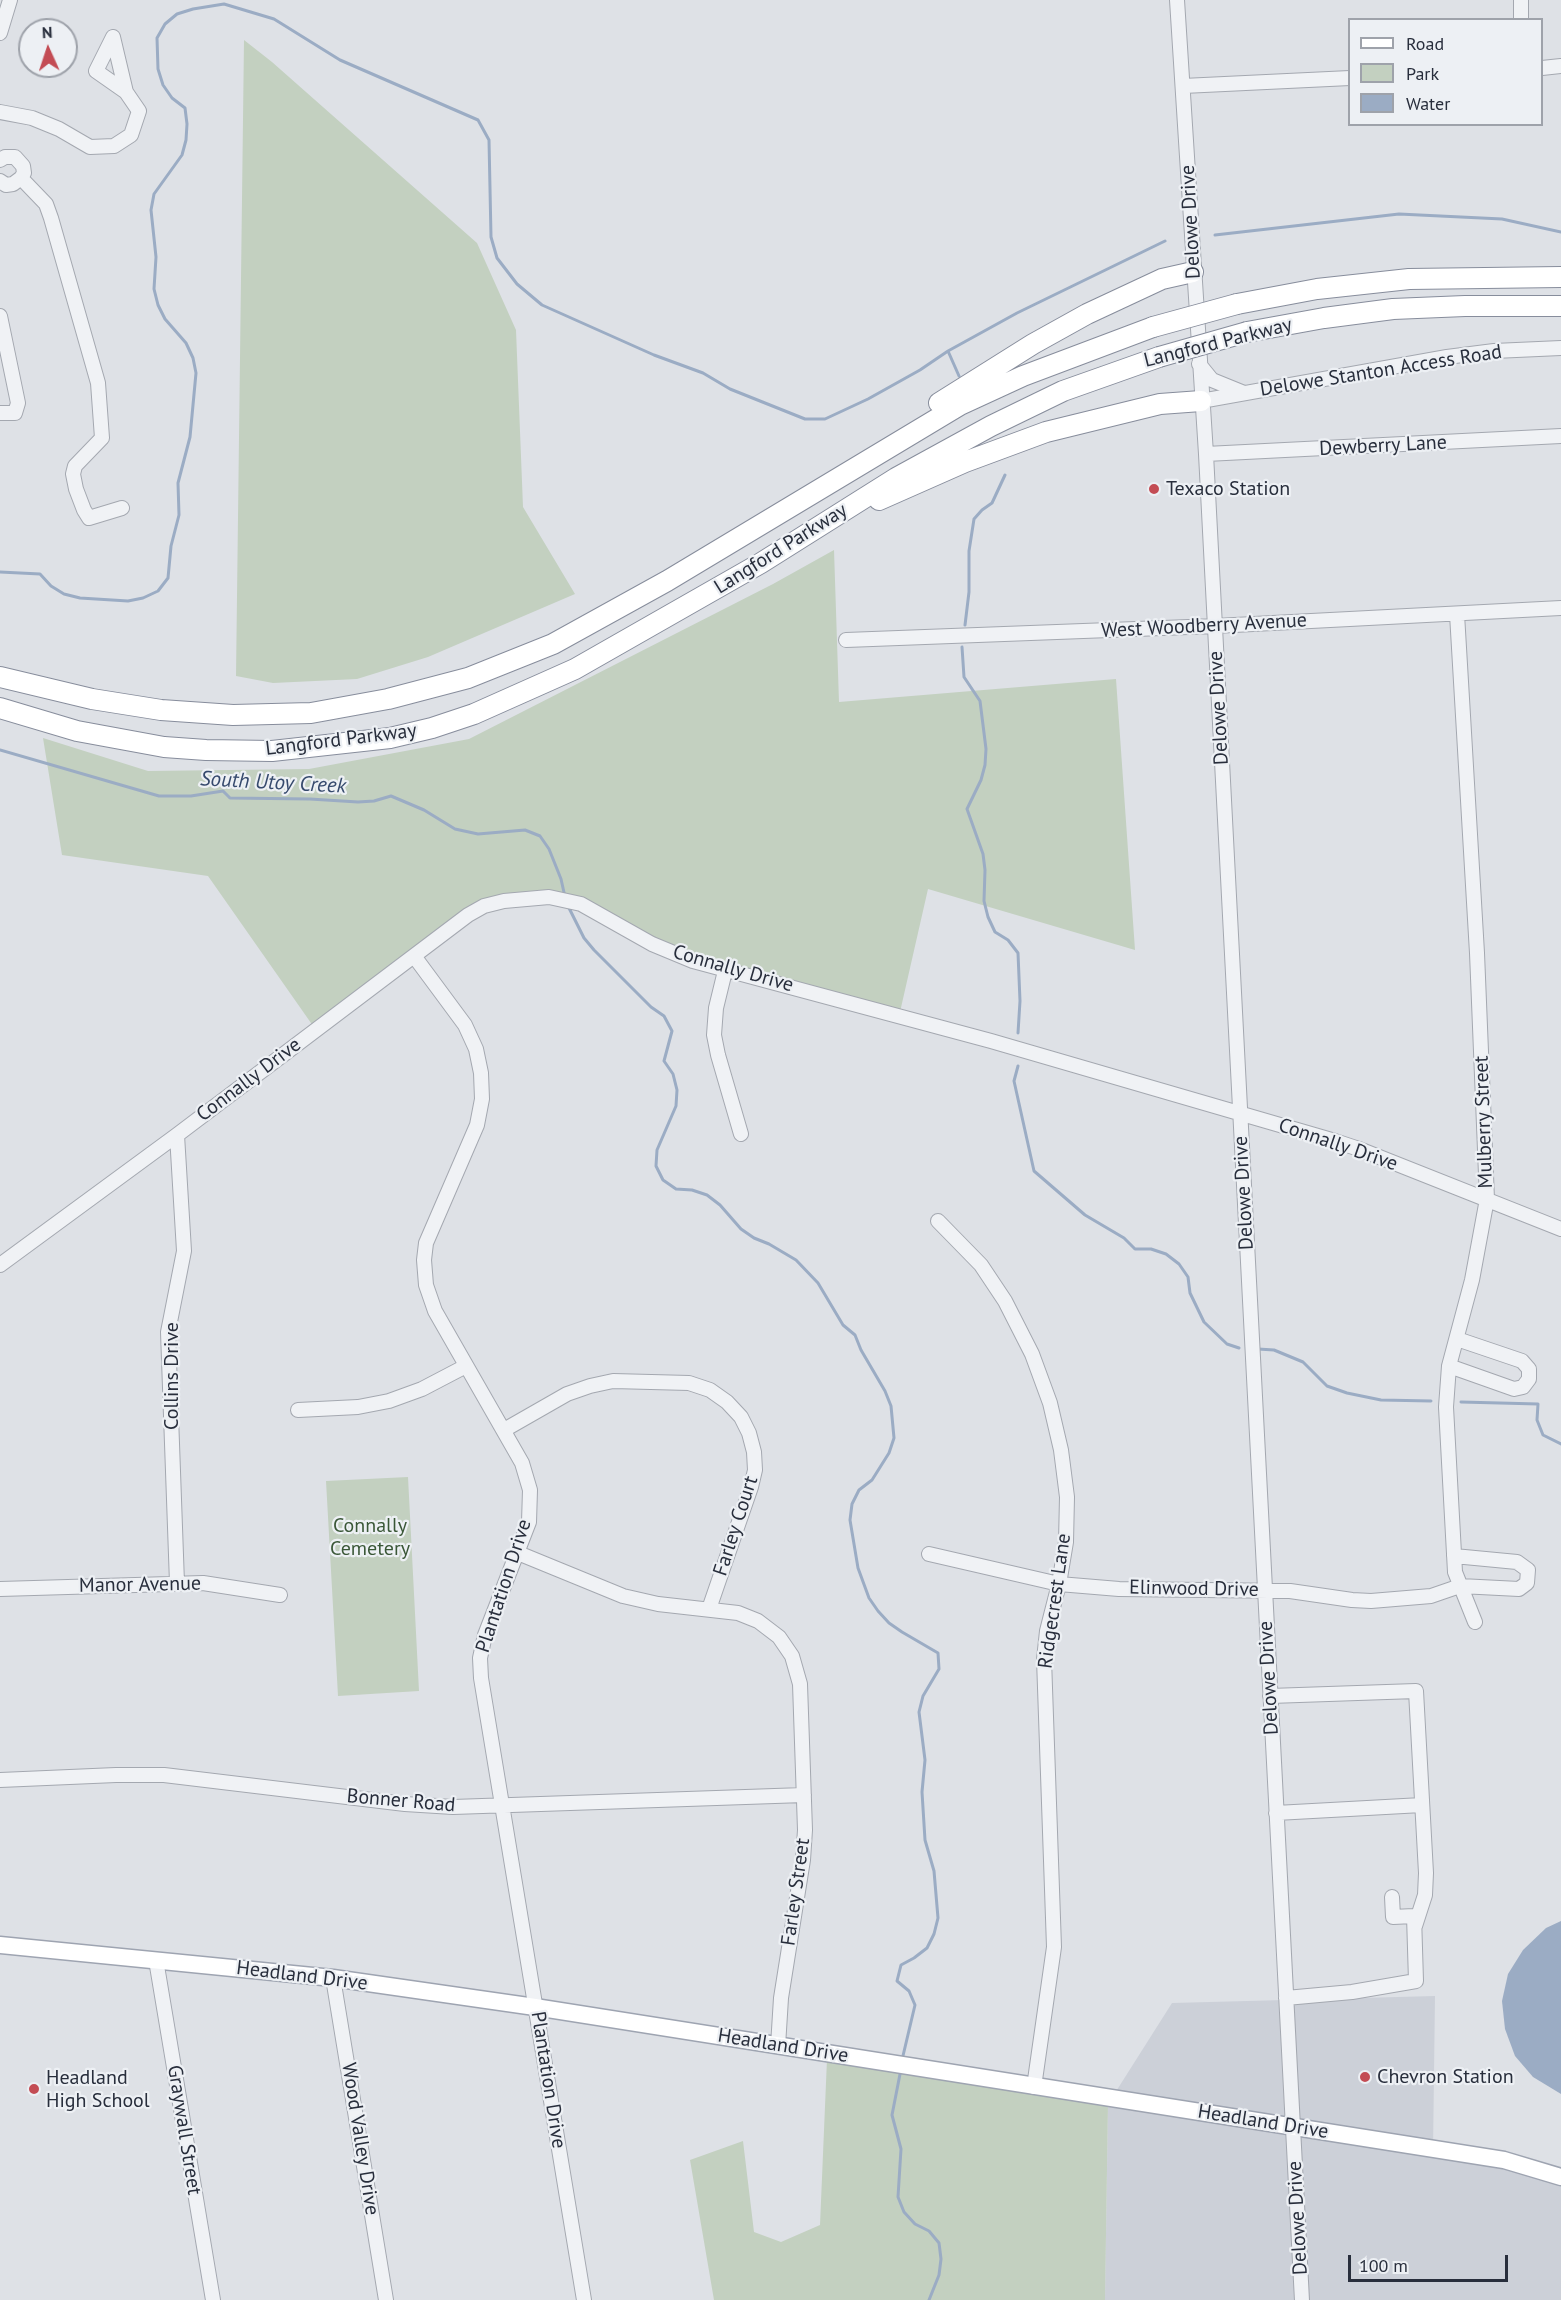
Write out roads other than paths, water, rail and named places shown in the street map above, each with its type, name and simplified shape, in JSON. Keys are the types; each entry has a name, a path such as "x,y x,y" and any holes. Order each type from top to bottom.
{"highway":[{"path":"842,474 931,408 1033,344 1143,287 1176,275 1193,272"},
{"name":"Langford Parkway","path":"0,677 92,699 161,710 233,716 311,713 388,699 468,678 553,644 668,581 842,474 960,405 1023,376 1153,327 1237,304 1317,290 1409,279 1561,277"},
{"name":"Langford Parkway","path":"0,708 77,731 164,747 206,750 272,751 400,735 432,728 474,714 575,669 681,610 896,478 1064,391 1159,357 1247,332 1324,318 1393,309 1561,306"},
{"path":"819,527 965,462 1046,432 1160,404 1201,401"}],"main road":[{"name":"Headland Drive","path":"0,1945 333,1978 535,2007 1504,2160 1561,2177"}],"street":[{"path":"0,33 10,0"},
{"name":"Delowe Drive","path":"1177,0 1206,454 1302,2300"},
{"path":"1521,0 1521,18"},
{"path":"1543,68 1561,66"},
{"path":"1183,86 1348,78"},
{"path":"0,112 32,118 59,129 90,147 114,146 131,135 139,111 126,92"},
{"path":"0,160 10,156 18,159 23,166 21,178 13,184 6,185 0,182"},
{"path":"21,178 46,204 98,383 102,438 75,466 73,474 76,489 89,518 122,508"},
{"path":"0,316 18,403 15,413 0,413"},
{"name":"Delowe Stanton Access Road","path":"1201,401 1447,357 1494,351 1561,348"},
{"path":"1199,364 1212,380 1246,393"},
{"name":"Dewberry Lane","path":"1206,454 1561,436"},
{"name":"West Woodberry Avenue","path":"846,640 1215,626 1561,608"},
{"name":"Mulberry Street","path":"1457,614 1477,953 1487,1199 1472,1280 1449,1366 1446,1407 1455,1572 1475,1622"},
{"name":"Connally Drive","path":"0,1265 177,1135 468,915 484,906 504,901 549,897 581,904 652,944 725,971 783,984 947,1028 1359,1149 1561,1229"},
{"name":"Plantation Drive","path":"414,956 465,1025 476,1049 481,1073 482,1099 477,1125 431,1229 424,1260 426,1285 435,1311 522,1463 530,1490 529,1522 485,1635 480,1658 481,1678 584,2300"},
{"path":"725,971 716,1008 714,1035 741,1134"},
{"name":"Collins Drive","path":"177,1135 184,1251 168,1332 177,1583"},
{"name":"Ridgecrest Lane","path":"938,1221 981,1265 1005,1301 1032,1354 1050,1403 1061,1450 1067,1497 1066,1542 1059,1584 1047,1631 1044,1659 1054,1947 1034,2086"},
{"path":"1449,1366 1514,1389 1523,1387 1529,1379 1529,1369 1522,1361 1456,1339"},
{"path":"298,1410 358,1407 389,1401 422,1389 466,1366"},
{"name":"Farley Court","path":"504,1430 567,1394 613,1381 689,1383 710,1390 728,1402 741,1417 749,1433 754,1452 755,1470 752,1487 709,1609"},
{"path":"518,1553 623,1596 658,1604 709,1609"},
{"name":"Elinwood Drive","path":"929,1554 1059,1584 1119,1589 1264,1590 1371,1601 1431,1596 1460,1586"},
{"path":"1454,1556 1517,1562 1528,1570 1527,1583 1519,1589 1460,1586"},
{"name":"Manor Avenue","path":"0,1589 203,1583 280,1595"},
{"name":"Farley Street","path":"709,1609 738,1613 758,1621 779,1637 792,1656 800,1684 804,1795 803,1860 781,1998 778,2046"},
{"path":"1270,1696 1416,1691 1426,1873 1425,1895 1414,1926"},
{"name":"Bonner Road","path":"0,1780 164,1775 405,1804 502,1806 804,1795"},
{"path":"1276,1813 1422,1805"},
{"path":"1286,1998 1352,1992 1416,1981 1414,1916 1393,1917 1392,1897"},
{"name":"Graywall Street","path":"156,1960 213,2300"},
{"name":"Wood Valley Drive","path":"333,1978 386,2300"}],"water":[{"path":"1561,1921 1561,2094 1533,2077 1515,2056 1505,2029 1502,2001 1508,1974 1523,1950 1546,1928"}],"waterway":[{"path":"0,572 40,574 51,586 64,594 80,598 128,601 143,598 158,591 168,578 171,546 179,515 178,483 190,437 196,373 193,358 186,343 165,319 154,289 156,257 151,210 154,194 182,155 187,124 185,108 172,98 163,85 158,69 157,38 165,24 177,14 193,9 224,4 274,19 340,60 478,120 489,140 491,237 497,258 517,284 542,305 654,355 703,373 730,389 805,419 825,419 868,399 1017,313 1165,241"},
{"path":"1215,235 1399,214 1502,219 1561,232"},
{"path":"948,351 959,376"},
{"path":"965,625 969,592 969,551 974,519 992,503 1005,475"},
{"path":"962,647 964,677 980,701 986,749 981,780 967,809 983,854 984,901 988,917 995,932 1008,940 1018,953 1020,1001 1018,1033"},
{"name":"South Utoy Creek","path":"0,750 159,796 191,796 223,791 230,798 358,802 374,801 391,796 424,810 455,829 478,834 525,830 540,836 549,849 561,879 565,897"},
{"name":"South Utoy Creek","path":"568,906 584,938 651,1007 664,1016 672,1031 664,1061 673,1074 677,1090 676,1106 657,1150 656,1166 663,1180 676,1189 692,1190 707,1195 720,1205 741,1229 796,1260 818,1283 843,1325 855,1335 891,1406 894,1438 889,1453 872,1480 859,1490 852,1504 850,1520 858,1568 869,1598 878,1611 889,1623 938,1653 939,1669 923,1696 919,1712 925,1760 922,1792 925,1840 934,1871 938,1918 927,1948 901,1965 897,1981 909,1991 915,2005 902,2060"},
{"path":"1018,1066 1014,1081 1034,1171 1085,1215 1124,1238 1135,1249 1151,1249 1166,1254 1179,1264 1188,1277 1190,1293 1204,1322 1227,1344 1239,1348"},
{"path":"1258,1349 1274,1350 1303,1362 1327,1386 1347,1393 1381,1400 1431,1401"},
{"path":"1461,1402 1538,1404 1537,1420 1543,1435 1561,1444"},
{"name":"South Utoy Creek","path":"901,2069 892,2115 901,2149 898,2197 904,2212 915,2224 929,2231 939,2243 941,2259 939,2275 929,2300"}],"place":[{"name":"Texaco Station","path":"1154,489"},
{"name":"Chevron Station","path":"1365,2077"},
{"name":"Headland High School","path":"34,2089"}],"park label":[{"name":"Connally Cemetery","path":"370,1538"}]}
